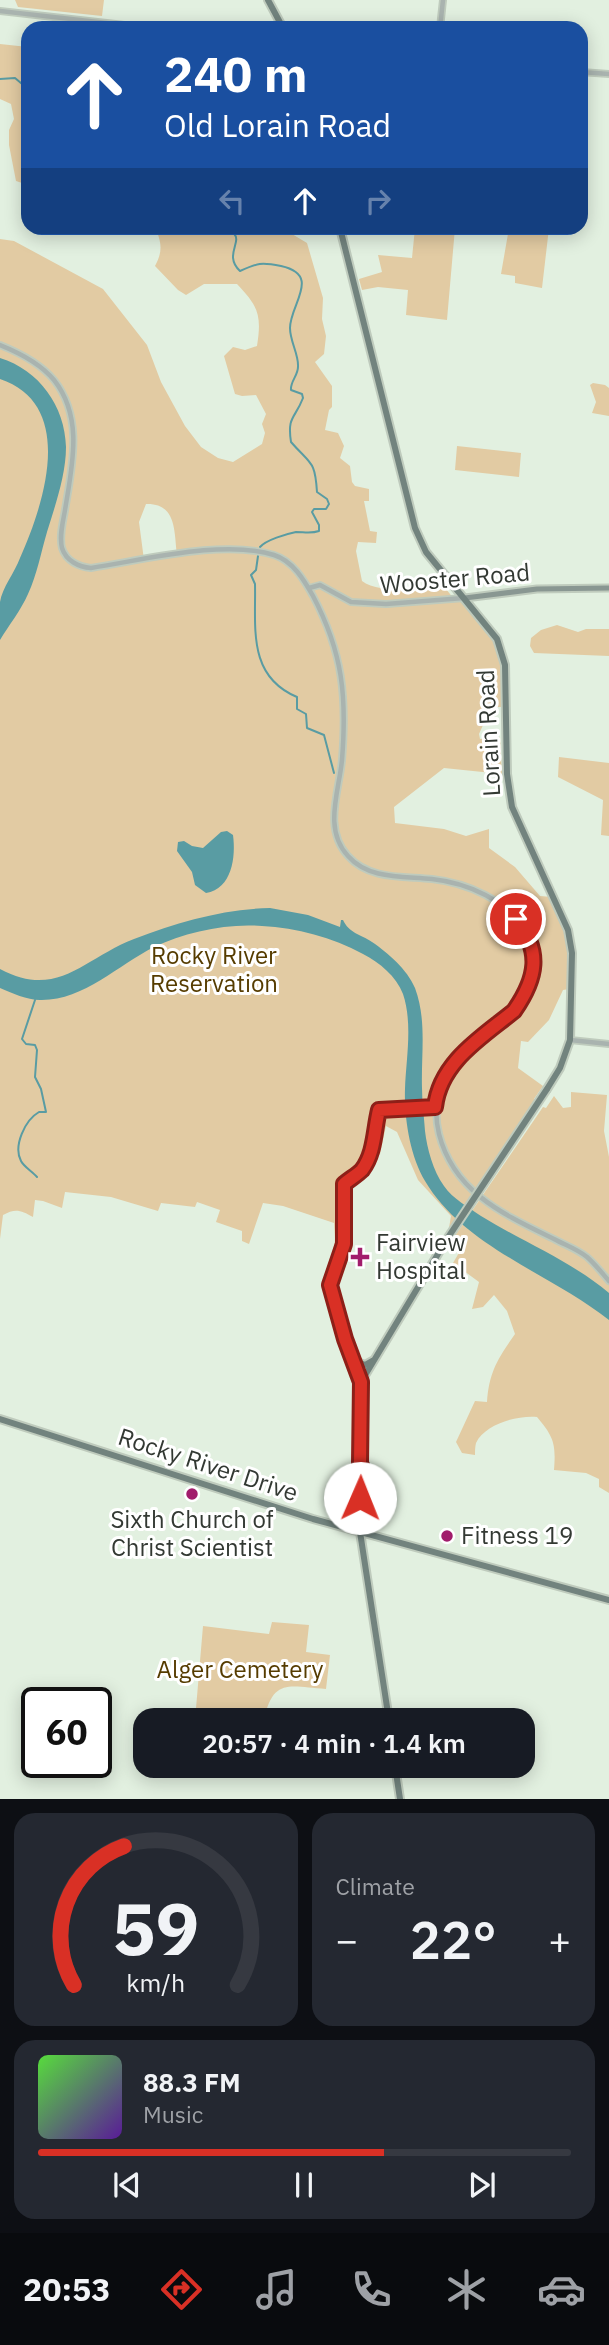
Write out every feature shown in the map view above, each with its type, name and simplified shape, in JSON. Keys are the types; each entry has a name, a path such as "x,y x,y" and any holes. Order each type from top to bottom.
{"main road":[{"path":"268,0 279,21"},
{"name":"Lorain Road","path":"342,235 415,528 426,552 497,639 506,665 505,716 508,783 512,807 568,930 572,953 570,1040 560,1068 447,1238 361,1382"},
{"name":"Wooster Road","path":"465,598 537,589 609,588"},
{"path":"353,1360 365,1365 373,1360"},
{"path":"361,1382 360,1532 387,1708"},
{"name":"Rocky River Drive","path":"0,1419 360,1532 609,1600"},
{"path":"397,1778 400,1799"}],"street":[{"path":"441,21 443,0"},
{"path":"0,11 89,21"},
{"path":"588,73 609,75"},
{"path":"0,345 41,368 60,389 69,408 74,444 61,535 64,551 74,563 91,568 231,548 285,559 309,588 328,626 341,674 343,737 334,828 342,848 366,870 442,880 488,896 516,919 533,948 532,979 522,1000 514,1011 451,1066 441,1083 435,1107 443,1147 452,1167 471,1191 497,1210 581,1253 609,1281"},
{"name":"Wooster Road","path":"309,588 320,585 351,602 386,604 465,598"},
{"path":"570,1040 609,1044"},
{"path":"361,1382 330,1285 344,1244 344,1184 361,1171 368,1158 379,1110 435,1107"}],"green space":[{"path":"15,0 104,0 102,16 18,7"},
{"path":"0,44 21,46 21,183 16,181 9,145 9,130 14,119 11,104 0,99"},
{"name":"Rocky River Reservation","path":"158,235 294,235 307,243 323,298 322,319 326,336 324,354 315,362 332,386 332,407 325,430 338,433 344,446 340,458 350,466 352,482 355,486 369,489 369,501 364,501 370,531 377,532 376,543 358,542 356,551 362,581 379,588 446,589 454,599 465,598 501,650 503,707 491,707 479,734 480,739 500,737 502,774 444,768 394,807 395,823 444,829 466,836 489,829 489,848 515,867 540,896 552,897 568,934 569,989 563,990 549,1020 528,1042 521,1041 518,1068 543,1086 534,1099 540,1104 449,1228 451,1216 418,1180 397,1132 386,1126 380,1154 371,1162 386,1108 385,1104 380,1105 373,1146 362,1172 344,1182 344,1243 328,1285 337,1316 332,1318 325,1291 335,1243 334,1223 283,1206 263,1203 249,1244 242,1241 242,1231 216,1222 220,1210 197,1202 195,1207 161,1203 158,1211 111,1197 65,1192 62,1208 35,1200 33,1217 18,1211 3,1215 0,1239 0,239 14,241 103,289 147,345 161,382 185,426 201,447 218,458 233,462 262,444 265,433 262,424 266,414 256,395 235,394 224,356 233,347 245,350 257,346 257,312 237,284 204,284 186,295 178,290 155,266 159,257","holes":["146,504 163,508 172,520 177,555 144,560 139,522"]},
{"path":"414,235 454,235 447,320 406,315 408,290 378,287 362,290 359,279 382,272 378,255 412,258"},
{"path":"508,235 548,235 542,288 515,283 515,276 501,274"},
{"path":"593,383 609,388 609,416 592,413 596,402 590,385"},
{"path":"457,446 521,453 519,477 455,470"},
{"path":"557,625 578,632 586,629 609,629 609,656 534,653 530,646 531,638 541,630"},
{"path":"559,757 609,763 609,836 601,835 603,800 558,777"},
{"path":"571,1092 607,1095 604,1131 609,1157 609,1493 599,1487 599,1479 586,1473 554,1470 553,1441 537,1417 512,1419 494,1426 480,1436 475,1455 462,1453 456,1442 475,1401 487,1402 495,1366 515,1334 507,1311 494,1295 483,1307 472,1309 479,1282 453,1263 460,1251 450,1243 543,1107 546,1108 554,1096 563,1108 571,1107"},
{"name":"Alger Cemetery","path":"272,1622 309,1625 306,1652 330,1655 326,1689 285,1688 272,1697 267,1708 196,1708 203,1626 269,1634"}],"water":[{"path":"0,358 27,371 47,392 61,417 66,447 60,490 34,579 22,606 0,640 1,597 18,563 38,511 48,458 46,433 39,410 24,392 0,379"},
{"path":"227,831 233,835 234,844 230,871 222,885 206,893 195,885 192,872 177,851 178,842 184,841 203,848 221,832"},
{"path":"270,908 308,915 340,927 343,920 352,931 378,946 402,968 412,981 419,1000 423,1037 422,1093 425,1131 431,1159 440,1180 452,1195 466,1206 579,1271 609,1293 609,1320 485,1242 442,1204 425,1181 415,1160 407,1124 405,1089 408,1017 403,994 387,971 363,954 327,938 301,931 235,926 193,933 166,942 141,954 100,981 56,999 30,999 0,988 0,969 20,977 38,980 55,978 70,973 116,947 167,927 218,914"}],"waterway":[{"path":"0,79 15,78 21,83"},
{"path":"234,235 234,263 240,271 251,266 269,264 293,270 300,276 301,291 290,328 298,365 291,390 302,394 303,398 291,422 291,442 311,464 317,492 327,499 329,504 326,509 314,509 312,512 319,531 287,534 260,547"},
{"path":"258,556 256,570 251,575 255,584 256,633 262,663 269,677 297,697 297,709 306,714 307,728 324,735 334,773"},
{"path":"35,1000 22,1039 26,1044 35,1045 37,1050 35,1077 41,1089 46,1112 39,1112 29,1121 18,1148 22,1163 37,1177"}],"place":[{"name":"Fairview Hospital","path":"360,1257"},
{"name":"Sixth Church of Christ Scientist","path":"192,1494"},
{"name":"Fitness 19","path":"447,1536"}],"route":[{"path":"360,1498 361,1382 345,1339 330,1285 344,1244 344,1184 361,1171 368,1158 379,1110 435,1107 441,1083 451,1066 514,1011 522,1000 532,979 534,961 533,948 516,919"}]}
